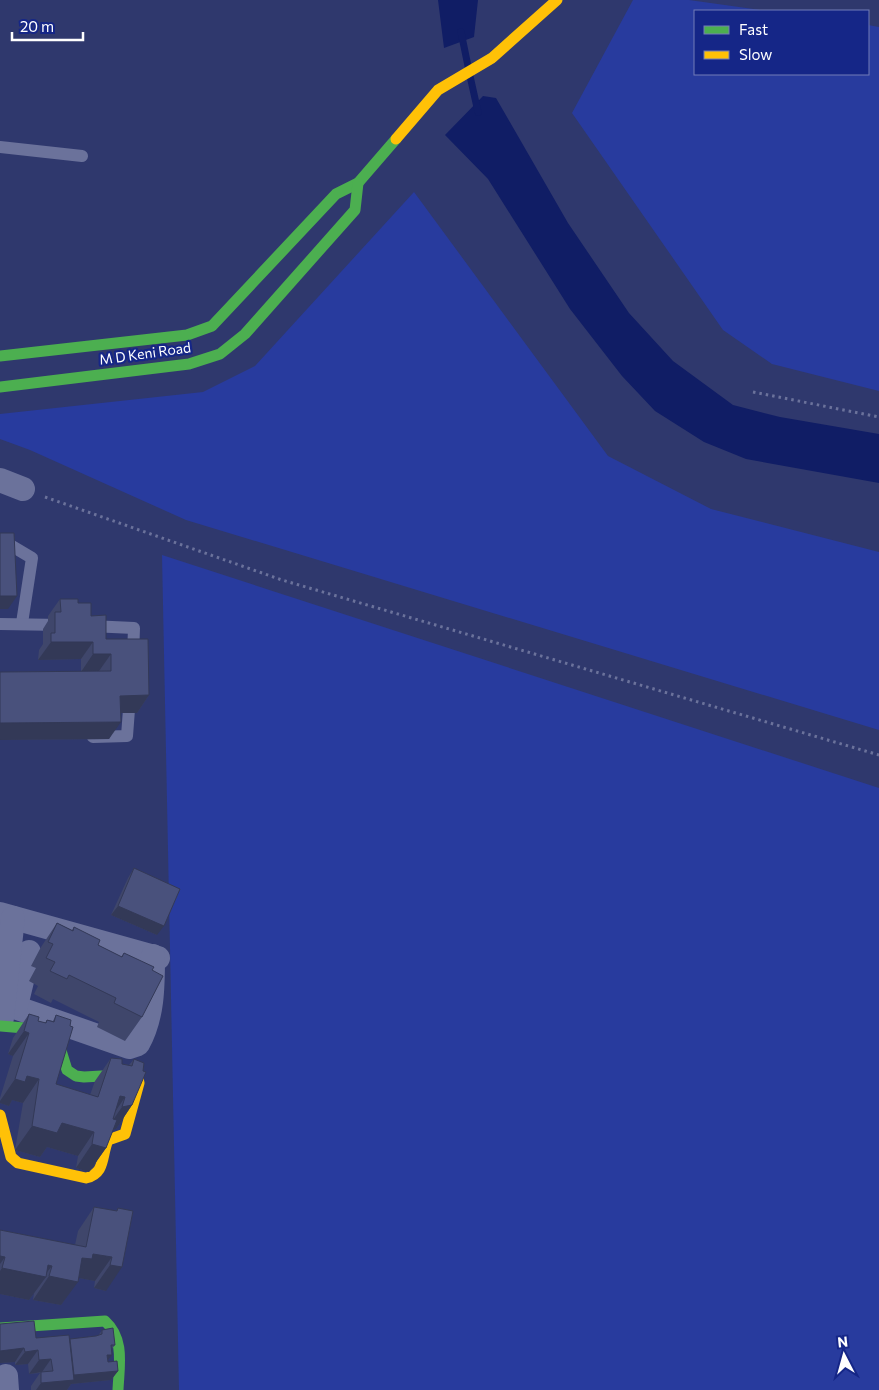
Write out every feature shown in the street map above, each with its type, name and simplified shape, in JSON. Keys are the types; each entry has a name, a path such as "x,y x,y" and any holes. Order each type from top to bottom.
{"street":[{"name":"M D Keni Road","path":"0,356 187,335 212,326 336,194 358,184 438,90 492,58 557,0"},
{"name":"M D Keni Road","path":"0,387 189,364 220,354 245,334 355,210 358,184"},
{"path":"0,480 23,489"},
{"path":"7,916 155,957 152,997 144,1033 138,1044 129,1046 5,1019 7,916"},
{"path":"5,1019 29,952"},
{"path":"0,1115 11,1157 18,1163 86,1178 93,1177 100,1172 104,1162 107,1142 112,1138 125,1134 129,1127 139,1083 138,1078 132,1076 99,1074 86,1089 66,1068 61,1044 58,1041 5,1019"},
{"path":"53,1091 63,1055"},
{"path":"0,1328 105,1321 118,1334 118,1390"}],"lane":[{"path":"0,147 82,156"},
{"path":"0,539 32,558 22,623"},
{"path":"0,624 22,623 134,628 132,667"},
{"path":"78,738 128,736 130,687"}],"path":[{"path":"753,392 879,417"},
{"path":"23,489 282,580 879,755"}],"shaded area":[{"path":"438,0 478,0 474,37 444,48"},
{"path":"633,0 689,0 761,10 694,10 694,75 869,75 869,25 879,27 879,391 772,364 723,330 572,113"},
{"path":"483,96 496,98 568,223 629,313 673,361 733,405 780,417 879,434 879,483 746,459 704,442 655,411 622,376 570,309 488,179 445,135"},
{"path":"414,192 608,456 711,509 879,552 879,730 186,520 30,450 0,439 0,414 203,392 255,366"},
{"path":"162,555 879,788 879,1390 179,1390"}],"building":[{"path":"0,533 14,533 17,596 0,596"},
{"path":"60,599 78,599 78,603 91,603 91,616 106,615 106,639 148,639 149,695 120,696 121,722 0,723 0,672 111,671 111,654 93,654 93,642 51,642 51,633 55,633 55,612 61,612"},
{"path":"134,868 180,889 164,926 118,906"},
{"path":"57,923 73,931 74,927 100,940 98,945 122,957 124,953 154,967 152,970 163,976 142,1017 114,1003 116,998 69,975 67,979 50,971 55,962 46,958 53,944 48,942"},
{"path":"29,1014 39,1017 38,1021 46,1023 47,1020 54,1022 56,1015 71,1020 70,1026 73,1027 56,1084 98,1097 111,1058 122,1059 122,1064 132,1066 134,1059 144,1063 143,1071 146,1072 132,1105 122,1107 125,1097 120,1096 113,1119 117,1120 106,1148 92,1144 94,1132 62,1123 57,1133 32,1126 39,1079 27,1076 25,1082 15,1079 29,1033 24,1031"},
{"path":"94,1207 117,1211 118,1208 133,1211 122,1267 110,1265 112,1257 93,1254 92,1259 82,1258 78,1282 49,1276 52,1266 48,1265 46,1277 2,1268 5,1257 0,1256 0,1230 86,1247"},
{"path":"34,1321 36,1338 69,1335 74,1380 41,1383 41,1372 53,1371 51,1359 39,1360 38,1350 25,1352 24,1348 0,1351 0,1324"},
{"path":"113,1328 115,1345 111,1345 112,1355 107,1355 108,1362 117,1361 118,1371 74,1375 70,1339 96,1336 102,1334 102,1330"}],"waterway":[{"path":"461,32 468,66"},
{"path":"470,76 478,112"}],"traffic: fast":[{"path":"0,356 187,335 212,326 336,194 358,183 396,139"},
{"path":"0,387 189,364 220,354 245,334 355,210 358,183"},
{"path":"1,1026 24,1028 58,1041 67,1070 76,1076 119,1075"},
{"path":"0,1328 105,1321 116,1336 118,1344 120,1362 118,1390"}],"traffic: slow":[{"path":"396,139 438,90 492,58 557,0"},
{"path":"0,1115 11,1157 18,1163 86,1178 92,1176 100,1168 108,1140 125,1134 139,1083 138,1078 119,1075"}]}
